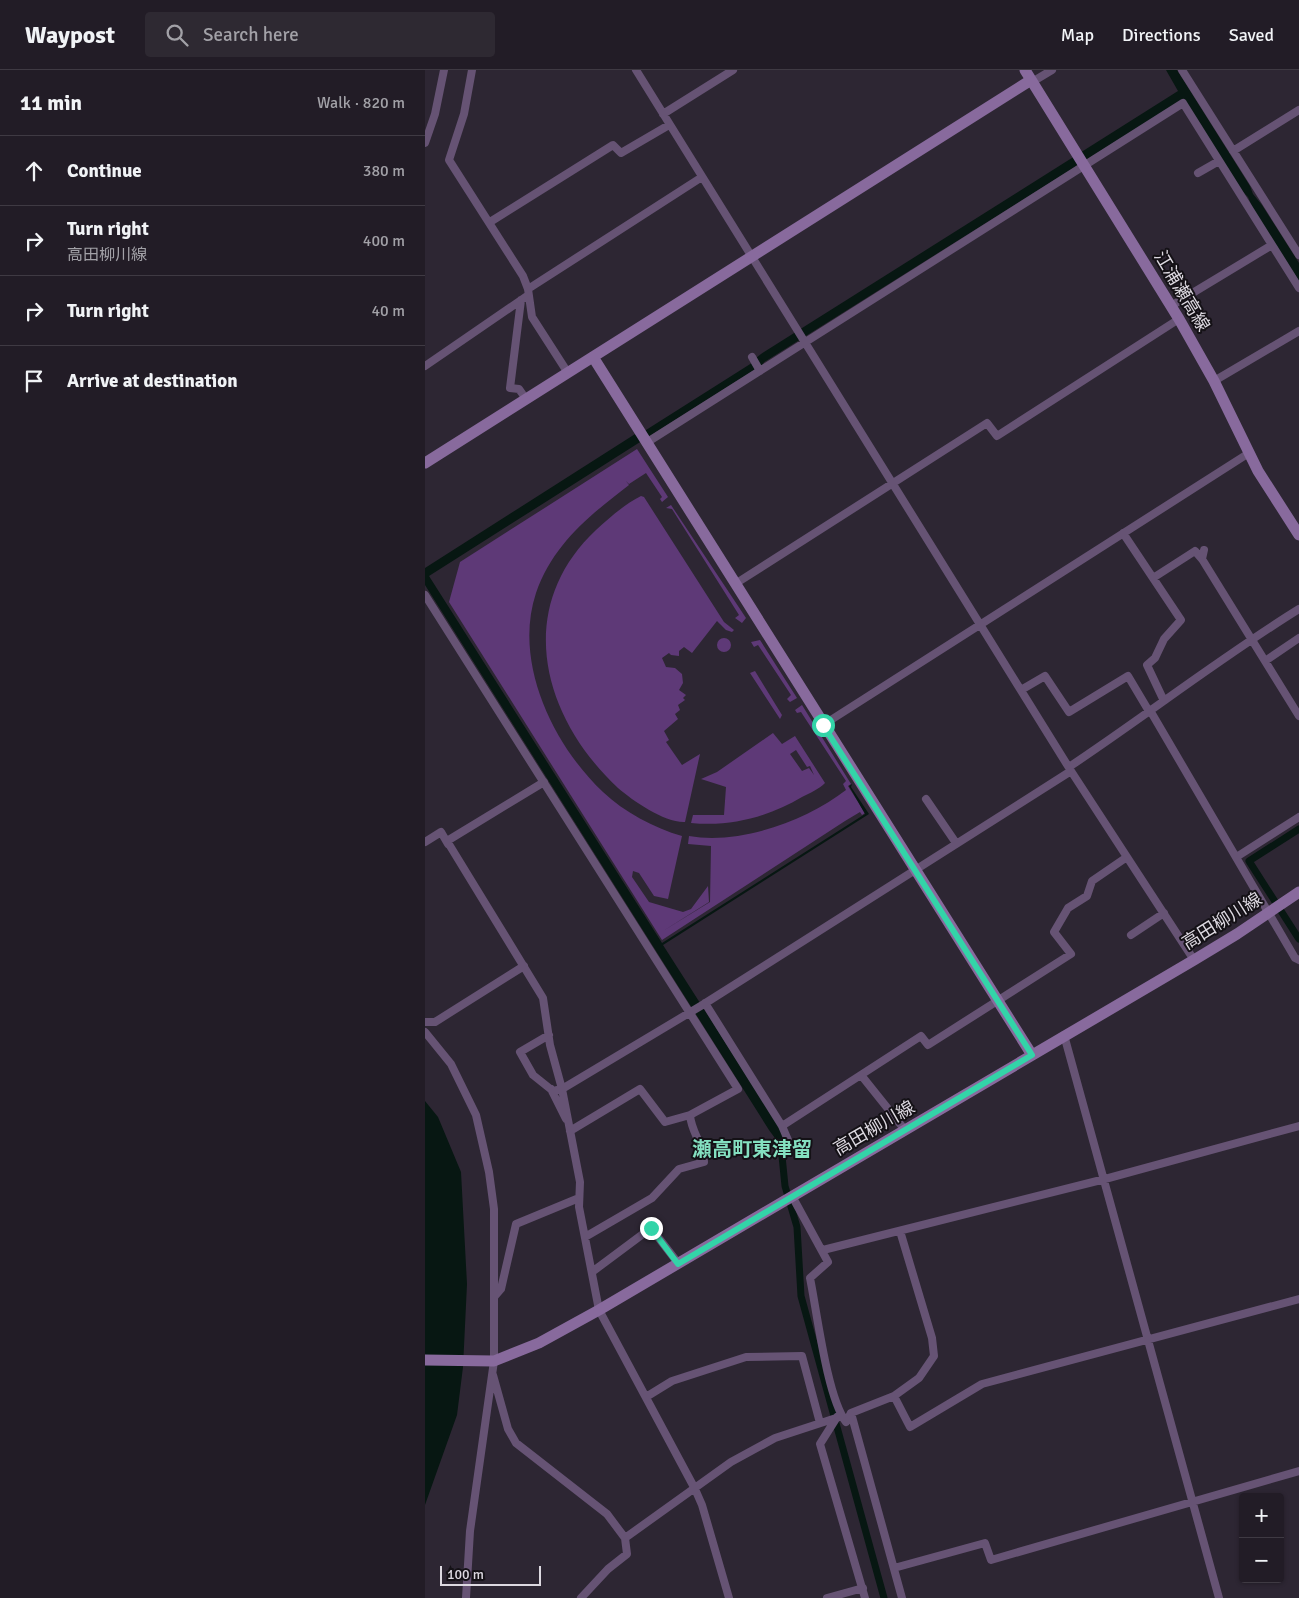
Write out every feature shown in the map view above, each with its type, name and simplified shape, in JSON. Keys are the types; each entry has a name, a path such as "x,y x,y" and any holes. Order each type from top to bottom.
{"street":[{"path":"425,143 435,114 444,70"},
{"path":"471,70 464,114 449,160 523,276 525,295 532,317 568,373"},
{"path":"635,70 1070,769 1194,960"},
{"path":"663,114 733,70"},
{"name":"江浦瀬高線","path":"1025,70 1179,319 1214,381 1249,453 1299,535"},
{"path":"425,463 750,257 1052,70"},
{"path":"1182,70 1233,151 1272,245 1299,288"},
{"path":"645,442 756,364 804,342 1081,161 1183,104 1219,161 1299,255"},
{"path":"1233,151 1299,110"},
{"path":"490,222 613,145 621,153 669,125"},
{"path":"1197,173 1219,161"},
{"path":"425,366 525,295 702,177"},
{"path":"1171,306 1272,245"},
{"path":"525,295 510,388 519,389 526,399"},
{"path":"735,584 987,423 997,436 1179,319"},
{"path":"1214,381 1299,331"},
{"path":"593,357 1032,1055"},
{"path":"823,725 1249,453"},
{"path":"1123,533 1181,620 1164,640 1155,658 1147,665 1163,702"},
{"path":"1202,559 1203,550"},
{"path":"1153,578 1195,551 1202,559 1299,716"},
{"path":"425,595 738,1088 691,1115 665,1122 640,1090 570,1128"},
{"path":"551,1089 562,1089 704,1004 915,870 1070,769 1151,713 1163,702 1251,639 1299,609"},
{"path":"1265,660 1299,638"},
{"path":"1021,690 1045,676 1069,712 1128,676 1237,856 1295,958 1299,960"},
{"path":"448,844 447,841 544,782"},
{"path":"926,799 957,843"},
{"path":"1237,856 1299,817"},
{"path":"425,842 441,832 543,998 549,1035 570,1128 580,1185 579,1198 585,1237 599,1310 695,1489 702,1505 729,1598"},
{"path":"782,1126 921,1036 928,1045 1071,954 1054,932 1067,908 1087,896 1092,881 1127,857"},
{"name":"高田柳川線","path":"425,1360 492,1361 539,1343 678,1264 1194,960 1299,892"},
{"path":"1131,935 1164,913"},
{"path":"425,1022 435,1022 524,966"},
{"path":"704,1004 782,1126 788,1140"},
{"path":"425,1016 435,1022"},
{"path":"425,1032 451,1064 476,1115 489,1172 494,1209 495,1296 492,1373 470,1531 466,1598"},
{"path":"549,1035 520,1052 533,1075 551,1089 570,1128"},
{"path":"1064,1035 1219,1598"},
{"path":"861,1075 905,1130"},
{"path":"585,1237 652,1198 679,1170 704,1162 704,1151 692,1125 691,1115"},
{"path":"823,1250 1105,1179 1299,1126"},
{"path":"792,1196 828,1262 811,1278 838,1415 847,1422 851,1413 894,1396 919,1378 934,1356 932,1338 900,1231"},
{"path":"495,1296 501,1290 516,1224 579,1198"},
{"path":"592,1272 651,1228 678,1264"},
{"path":"894,1396 910,1427 982,1384 1299,1299"},
{"path":"646,1397 672,1381 746,1357 802,1356 820,1423"},
{"path":"492,1373 508,1428 516,1442 607,1514 625,1538 627,1554 608,1570 581,1598"},
{"path":"851,1413 901,1598"},
{"path":"625,1538 695,1489 699,1482 760,1445 838,1415"},
{"path":"838,1415 820,1444 865,1598"},
{"path":"894,1568 985,1543 991,1560 1299,1471"},
{"path":"827,1598 863,1588"}],"shaded area":[{"path":"1166,70 1177,70 1250,186 1253,194 1299,263 1299,281 1254,211 1248,197 1183,99 755,368 751,362 761,354 1178,91"},
{"path":"643,429 648,437 429,576 662,943 865,814 849,786 852,784 851,787 869,814 663,945 783,1133 784,1144 780,1145 425,585 425,568"},
{"path":"637,449 668,497 662,502 660,499 662,497 646,473 629,484 626,481 629,485 574,532 552,560 536,593 530,619 530,647 534,674 542,701 568,751 585,773 603,792 630,813 661,829 682,836 668,899 654,896 639,873 633,871 632,877 649,902 683,912 691,909 708,886 709,902 663,931 710,902 711,846 688,844 689,836 729,837 751,834 772,828 812,812 846,790 843,784 846,781 801,712 797,713 795,710 802,705 851,784 848,786 865,813 862,815 860,812 845,821 662,940 449,602 460,562"},
{"path":"641,496 644,497 724,622 734,630 732,632 726,630 717,621 692,653 684,647 679,651 679,656 669,653 662,658 666,667 675,668 682,674 683,683 679,690 686,695 683,698 685,700 678,705 680,710 675,714 678,719 664,731 669,740 666,742 682,765 700,754 685,822 668,819 632,799 618,788 592,760 571,729 556,696 547,662 546,627 554,593 570,561 601,525 623,507"},
{"path":"671,505 746,618 742,623 735,618 739,615 672,509 666,508"},
{"path":"724,638 729,640 731,645 729,650 724,652 719,650 717,645 719,640"},
{"path":"760,640 797,698 790,702 787,699 791,695 758,645 754,647 751,642"},
{"path":"755,671 782,715 780,719 750,673"},
{"path":"773,733 782,744 795,736 825,783 789,804 749,819 706,824 691,823 693,815 724,815 726,787 701,779 717,772","holes":["796,750 807,767 810,766 814,775 809,768 802,771 790,754"]},
{"path":"425,1101 438,1117 461,1172 467,1284 463,1367 457,1415 425,1505"}],"waterway":[{"path":"640,438 760,362"},
{"path":"1299,829 1249,861 1299,939"},
{"path":"780,1136 785,1186 797,1227 801,1296 884,1598"}],"district":[{"name":"瀬高町東津留","path":"752,1149"}],"route":[{"path":"651,1228 678,1264 1032,1055 823,725"}]}
